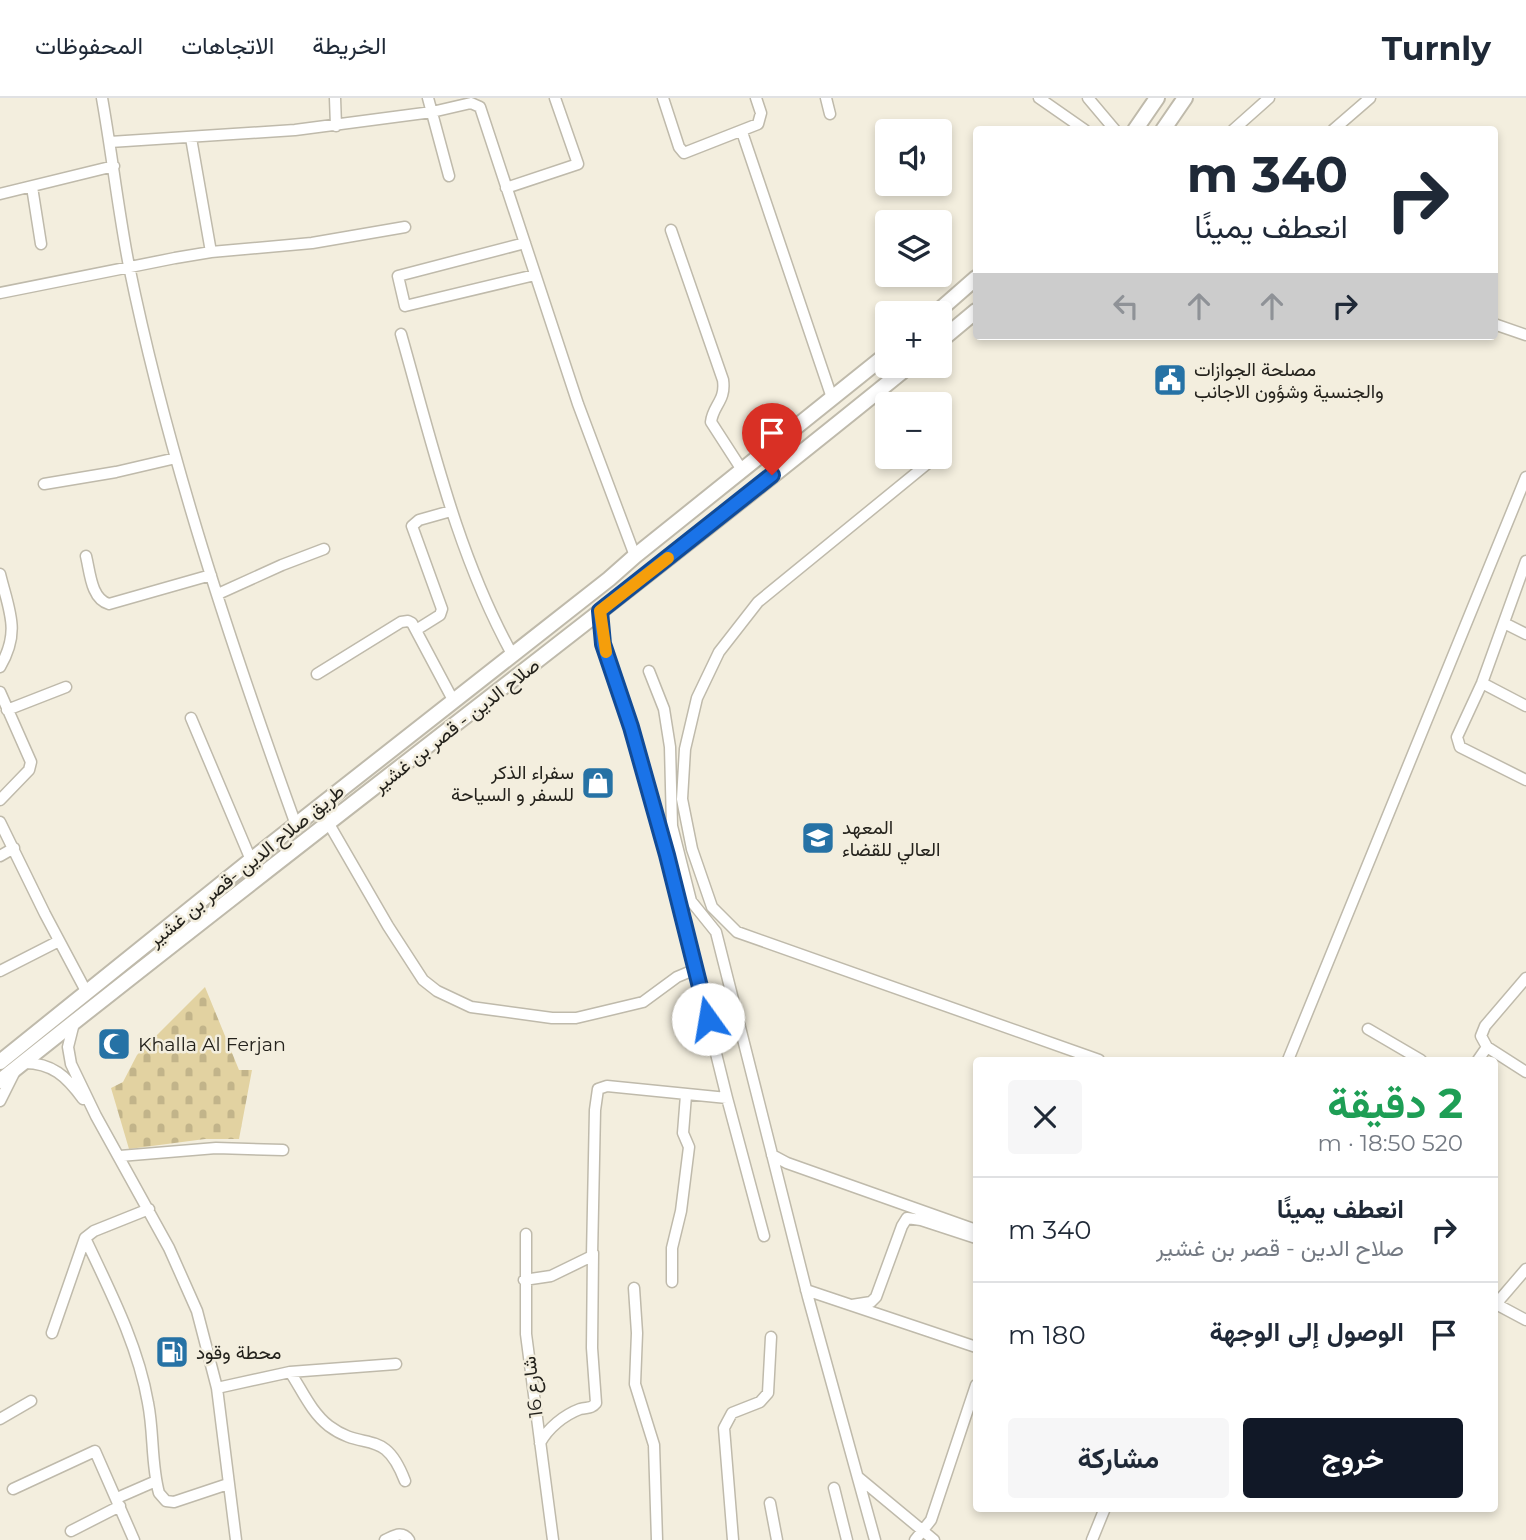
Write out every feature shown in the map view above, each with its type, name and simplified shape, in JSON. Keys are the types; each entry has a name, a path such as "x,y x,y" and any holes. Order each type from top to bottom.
{"highway":[{"path":"1138,126 1157,98"},
{"path":"1166,126 1185,98"},
{"path":"950,301 973,281"},
{"path":"952,331 973,314"},
{"name":"طريق صلاح الدين -قصر بن غشير","path":"0,1062 875,364"},
{"name":"صلاح الدين - قصر بن غشير","path":"0,1081 596,615 894,378"},
{"path":"632,559 626,572 629,577 644,577"},
{"path":"576,604 590,605 596,615"}],"street":[{"path":"102,98 129,265 190,511 254,709 296,825"},
{"path":"335,98 336,125"},
{"path":"428,98 449,176"},
{"path":"506,188 578,164 555,98"},
{"path":"663,98 679,147 684,153 758,124 761,119 756,98"},
{"path":"826,98 830,114"},
{"path":"1039,98 1079,126"},
{"path":"1088,98 1112,126"},
{"path":"1238,126 1269,98"},
{"path":"1338,126 1370,98"},
{"path":"110,142 336,125 432,112 480,101 506,188 632,559"},
{"path":"742,132 832,398"},
{"path":"191,138 211,252"},
{"path":"0,194 114,166"},
{"path":"32,187 41,244"},
{"path":"0,293 129,265 211,252 312,243 405,227"},
{"path":"671,230 723,380 723,399 711,417 711,422 742,470"},
{"path":"525,243 398,275 405,306 535,275"},
{"path":"1498,325 1526,335"},
{"path":"401,334 451,511 495,623 512,654"},
{"path":"44,485 176,458"},
{"path":"921,469 758,602 719,652 696,702 685,749 681,799 692,849 712,907 737,932 1089,1057"},
{"path":"1289,1057 1526,477"},
{"path":"416,630 440,615 442,609 412,526 419,520 451,511"},
{"path":"218,594 324,549"},
{"path":"86,556 96,596 109,604 211,575"},
{"path":"1526,561 1482,683 1457,737 1461,747 1526,780"},
{"path":"0,578 13,628 9,648 0,667"},
{"path":"596,615 667,855 764,1236"},
{"path":"317,674 401,622 408,621 416,630 453,700"},
{"path":"1504,623 1526,634"},
{"path":"649,671 664,709 670,747 672,826 691,901 716,932 806,1290 875,1540"},
{"path":"1482,683 1526,706"},
{"path":"7,710 66,687"},
{"path":"0,692 31,765 0,800"},
{"path":"191,718 251,860"},
{"path":"0,822 59,942 88,993"},
{"path":"329,824 387,926 423,980 459,1003 552,1018 576,1018 643,1002 677,977 696,969"},
{"path":"0,856 14,849"},
{"path":"0,971 59,942"},
{"path":"1526,978 1485,1026 1481,1036 1487,1047 1526,1072"},
{"path":"75,1023 69,1038 69,1055 96,1116 149,1209 197,1311 217,1388 236,1540"},
{"path":"1368,1029 1416,1057"},
{"path":"1480,1057 1487,1047"},
{"path":"0,1101 19,1065 43,1065 63,1074 96,1116"},
{"path":"539,1443 550,1427 577,1410 592,1407 596,1403 592,1337 595,1117 598,1089 607,1086 727,1098"},
{"path":"672,1282 671,1248 681,1211 690,1147 682,1133 685,1095"},
{"path":"120,1156 216,1148 283,1150"},
{"path":"772,1155 787,1163 973,1229"},
{"path":"52,1333 85,1238 94,1231 149,1209"},
{"path":"852,1306 866,1304 876,1297 907,1218 922,1220 973,1237"},
{"name":"شارع 16","path":"526,1234 526,1334 553,1540"},
{"path":"85,1238 134,1348 148,1403 159,1493 169,1502 228,1484"},
{"path":"524,1280 551,1276 590,1258 593,1252"},
{"path":"1498,1302 1526,1269"},
{"path":"634,1287 637,1333 635,1384 654,1445 657,1540"},
{"path":"806,1290 973,1346"},
{"path":"1498,1305 1526,1320"},
{"path":"733,1540 724,1428 732,1413 760,1402 768,1393 771,1337"},
{"path":"217,1388 290,1372 396,1364"},
{"path":"290,1372 318,1417 342,1434 387,1449 397,1462 405,1481"},
{"path":"915,1540 931,1520 973,1394"},
{"path":"0,1419 31,1401"},
{"path":"13,1489 95,1451 134,1540"},
{"path":"858,1476 934,1540"},
{"path":"71,1531 156,1481"},
{"path":"834,1488 847,1540"},
{"path":"770,1503 777,1540"},
{"path":"1092,1540 1103,1512"},
{"path":"385,1540 400,1534 406,1535 409,1540"}],"green space":[{"path":"205,987 239,1070 252,1070 239,1139 205,1139 129,1149 111,1088 123,1082 137,1055"}],"slow traffic":[{"path":"606,652 600,611 668,558"}],"place":[{"name":"مصلحة الجوازات والجنسية وشؤون الاجانب","path":"1170,380"},
{"name":"سفراء الذكر للسفر و السياحة","path":"598,783"},
{"name":"المعهد العالي للقضاء","path":"818,838"},
{"name":"Khalla Al Ferjan","path":"114,1044"},
{"name":"محطة وقود","path":"172,1352"}],"route":[{"path":"708,1019 667,855 631,727 603,644 600,611 772,475"}]}
